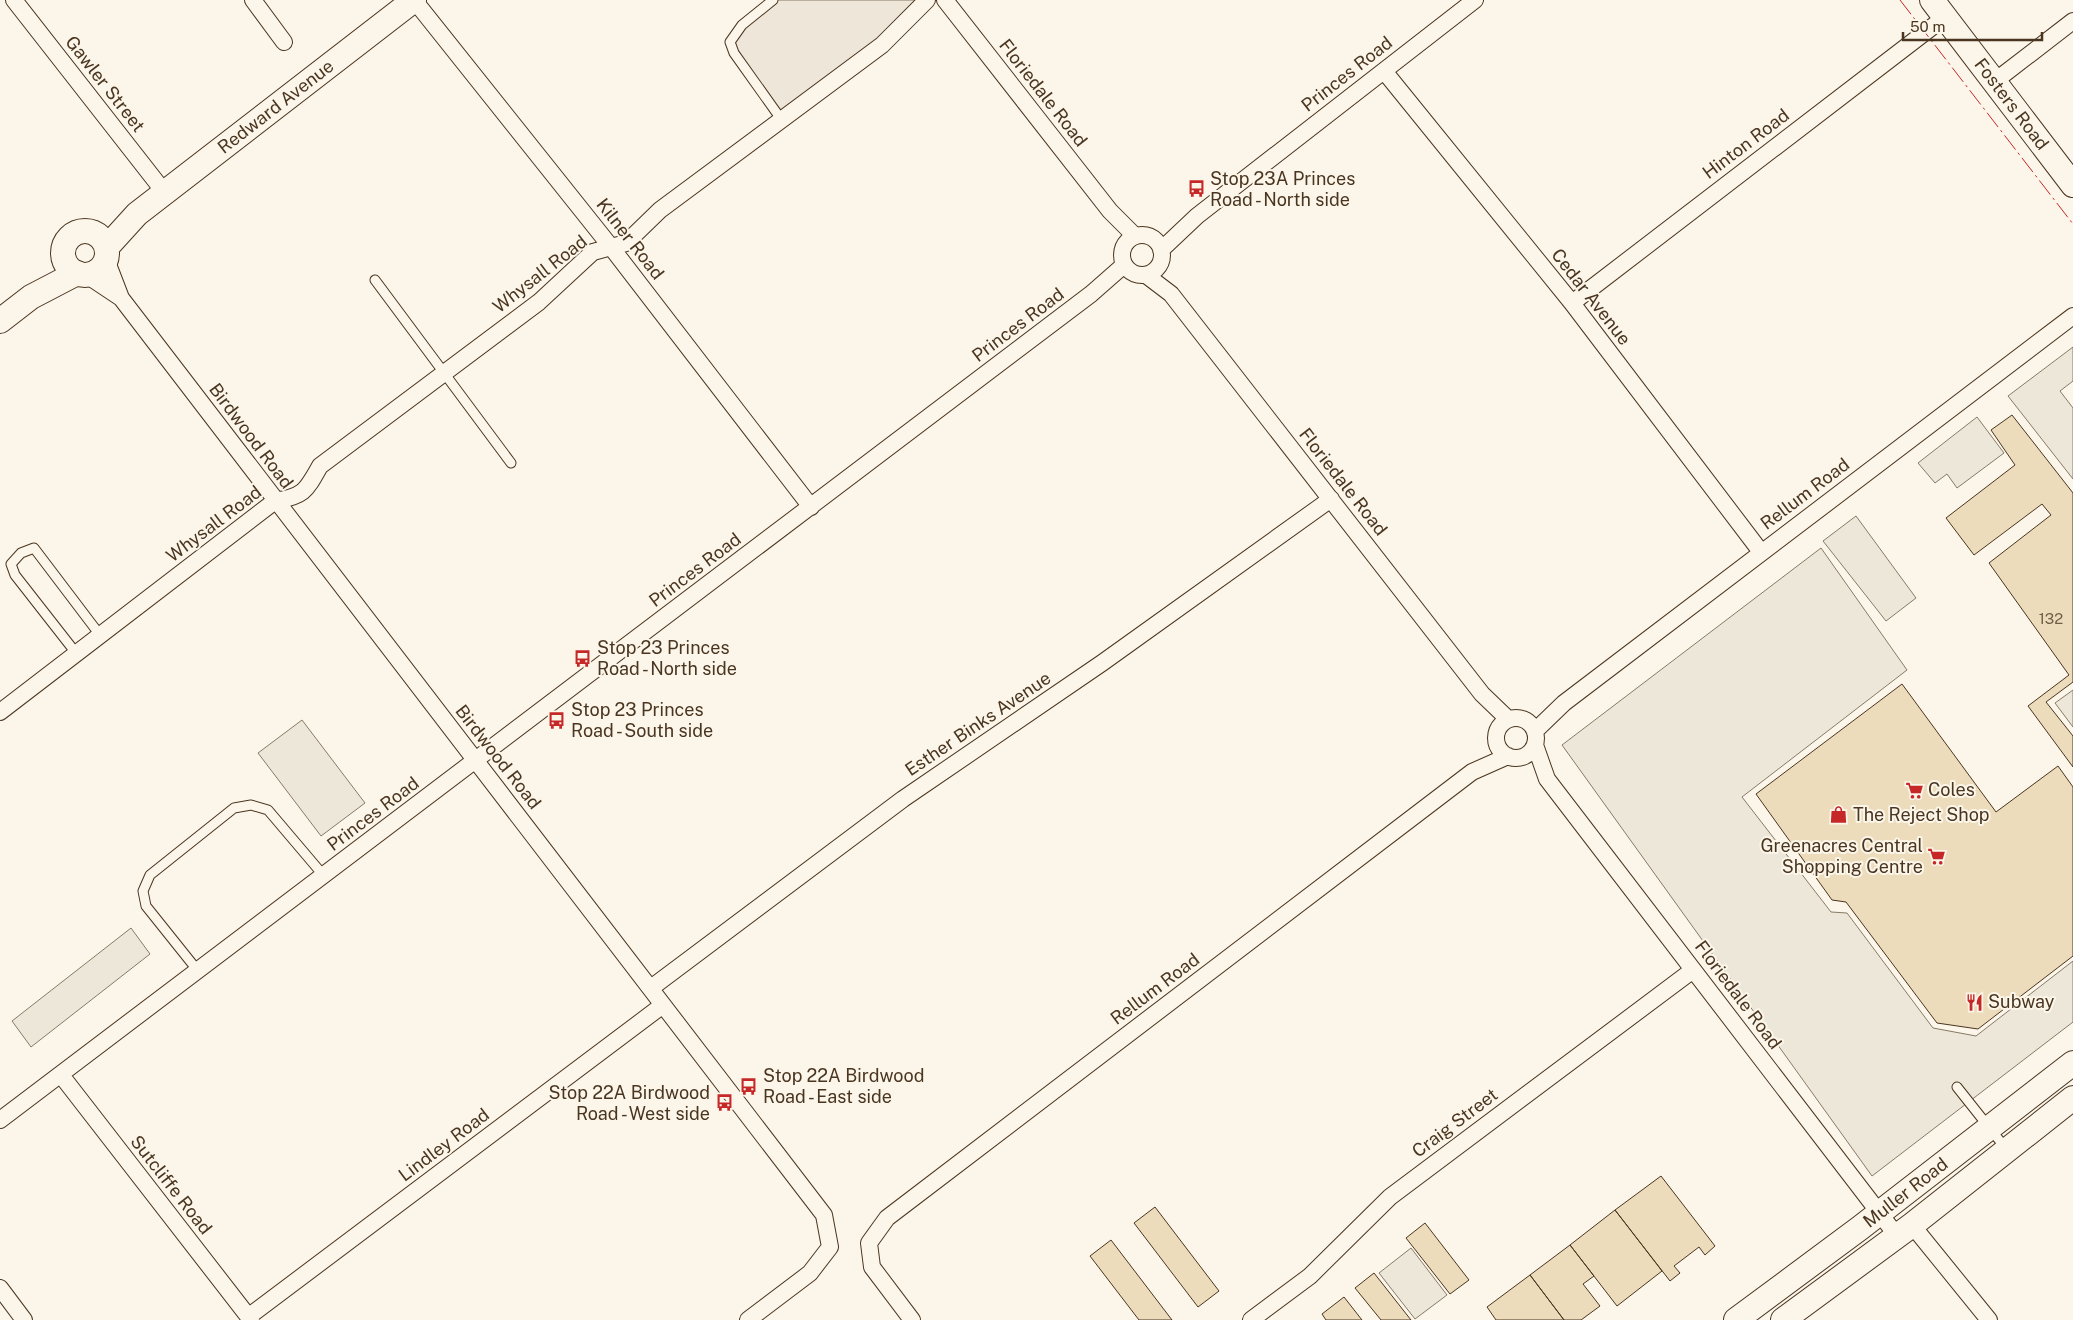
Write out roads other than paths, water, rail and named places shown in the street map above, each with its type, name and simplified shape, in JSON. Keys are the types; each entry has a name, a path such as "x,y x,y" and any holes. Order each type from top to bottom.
{"main road":[{"name":"Redward Avenue","path":"102,246 137,214 414,0"},
{"name":"Fosters Road","path":"1938,9 1995,80 2073,185"},
{"path":"0,321 75,267 98,270 102,246 82,231 72,235 65,244 75,267"},
{"name":"Muller Road","path":"1736,1320 1880,1213 2073,1063"},
{"name":"Muller Road","path":"1783,1320 1904,1230 2073,1098"}],"street":[{"name":"Gawler Street","path":"14,0 165,193"},
{"path":"253,0 284,42"},
{"name":"Kilner Road","path":"414,0 611,247 811,507"},
{"name":"Whysall Road","path":"0,712 275,501 294,498 307,489 320,466 539,302 593,252 626,243 660,210 882,45 927,0"},
{"name":"Princes Road","path":"1161,256 1197,216 1475,0"},
{"name":"Floriedale Road","path":"953,4 1110,211 1142,236"},
{"name":"Hinton Road","path":"1572,303 1938,9"},
{"path":"1995,80 2073,21"},
{"name":"Cedar Avenue","path":"1384,71 1572,303 1761,552"},
{"name":"Floriedale Road","path":"1110,211 1132,265 1171,294 1506,727"},
{"name":"Princes Road","path":"1142,236 1197,216"},
{"path":"1142,236 1156,241 1161,256 1157,268 1132,265 1126,242 1142,236"},
{"name":"Birdwood Road","path":"102,246 121,298 824,1215 830,1246 810,1273 748,1320"},
{"name":"Floriedale Road","path":"1161,256 1171,294"},
{"name":"Princes Road","path":"0,1120 1091,294 1132,265"},
{"name":"Birdwood Road","path":"75,267 121,298"},
{"name":"Rellum Road","path":"1535,738 1564,703 2072,317"},
{"name":"Esther Binks Avenue","path":"651,988 904,799 1102,664 1331,499"},
{"name":"Rellum Road","path":"912,1320 872,1267 869,1243 887,1218 1472,772 1506,727 1564,703"},
{"path":"1530,723 1535,738 1530,752 1524,756 1512,757 1498,746 1506,727 1530,723"},
{"name":"Floriedale Road","path":"1535,738 1547,779"},
{"name":"Floriedale Road","path":"1512,757 1547,779 1880,1213 1904,1230 1989,1320"},
{"name":"Rellum Road","path":"1472,772 1512,757"},
{"name":"Craig Street","path":"1252,1320 1310,1276 1390,1198 1693,970"},
{"name":"Lindley Road","path":"249,1318 663,1005"},
{"name":"Sutcliffe Road","path":"61,1075 249,1318"},
{"path":"0,1288 21,1319"}],"lane":[{"path":"773,0 742,25 730,42 734,52 781,119"},
{"path":"375,280 511,463"},
{"path":"76,653 15,575 11,564 21,553 34,548 100,635"},
{"name":"Princes Road","path":"198,971 146,906 143,891 150,875 234,808 251,805 268,810 324,876"},
{"path":"1957,1087 2007,1150"}],"place":[{"name":"Stop 23A Princes Road - North side","path":"1196,189"},
{"name":"Stop 23 Princes Road - North side","path":"583,658"},
{"name":"Stop 23 Princes Road - South side","path":"557,720"},
{"name":"Coles","path":"1914,790"},
{"name":"The Reject Shop","path":"1839,815"},
{"name":"Greenacres Central Shopping Centre","path":"1937,856"},
{"name":"Subway","path":"1974,1002"},
{"name":"Stop 22A Birdwood Road - East side","path":"749,1086"},
{"name":"Stop 22A Birdwood Road - West side","path":"724,1103"}]}
